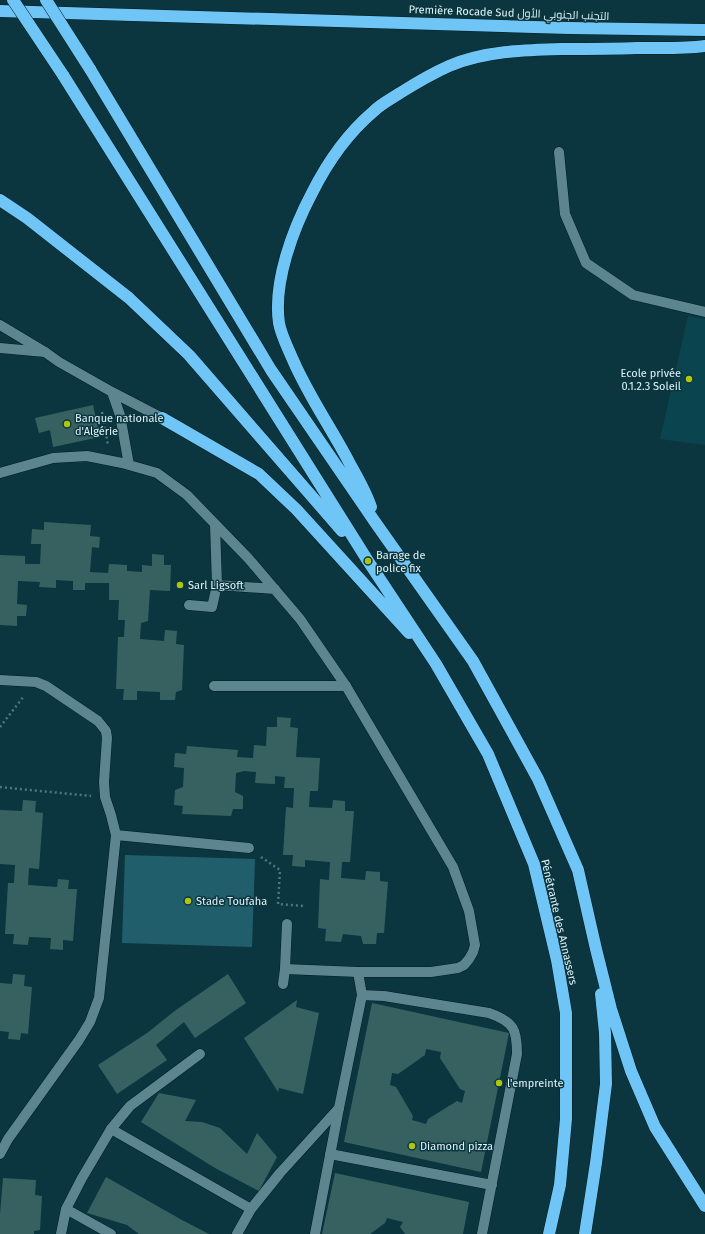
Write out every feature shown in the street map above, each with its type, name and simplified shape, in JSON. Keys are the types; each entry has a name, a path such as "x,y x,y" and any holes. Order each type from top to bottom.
{"highway":[{"path":"13,0 63,75 368,561"},
{"path":"46,0 90,69 271,370 375,522 473,661 538,779 578,870 611,1009 634,1078 655,1127 705,1206"},
{"name":"Première Rocade Sud التجنب الجنوبي الأول","path":"0,11 553,28 705,30"},
{"path":"375,522 368,500 359,481 300,376 287,348 279,323 280,291 290,245 300,215 335,154 355,129 374,110 423,78 464,61 506,52 558,49 677,48 705,46"},
{"path":"0,200 28,218 129,298 189,355 368,561"},
{"path":"162,418 259,474 296,508 436,664"},
{"name":"Pénétrante des Annassers","path":"368,561 436,664 488,754 534,864 557,960 566,1013 566,1120 560,1185 549,1234"},
{"path":"585,1234 606,1084 606,1032 596,949"}],"street":[{"path":"559,152 565,214 586,263 634,295 705,312"},
{"path":"0,325 112,392 162,418"},
{"path":"0,348 45,352"},
{"path":"112,392 120,414 129,465"},
{"path":"0,474 53,458 87,456 129,465 157,474 187,495 248,558 300,619 346,686 453,867 469,911 475,945 473,952 464,965 458,968 430,972 358,972 285,969"},
{"path":"189,605 212,606 217,585 215,524"},
{"path":"217,585 275,589"},
{"path":"0,680 36,682 46,686 98,720 102,725 106,731 107,738 104,782 105,797 116,835 99,998 90,1022 79,1040 8,1139 0,1154"},
{"path":"214,686 346,686"},
{"path":"116,835 249,848"},
{"path":"283,984 287,924"},
{"path":"315,1234 362,995 358,972"},
{"path":"362,995 384,996 489,1013 503,1018 512,1026 517,1039 518,1054 482,1234"},
{"path":"61,1234 66,1209 82,1178 111,1130 130,1106 200,1054"},
{"path":"237,1234 251,1209 280,1172 339,1108"},
{"path":"111,1130 251,1209"},
{"path":"330,1154 492,1186"},
{"path":"66,1209 111,1234"}],"path":[{"path":"101,411 111,461"},
{"path":"0,727 36,682"},
{"path":"0,787 105,797"},
{"path":"249,848 280,870 278,904 303,906"}],"shaded area":[{"name":"Ecole privée 0.1.2.3 Soleil","path":"688,316 705,319 705,445 660,439"},
{"name":"Stade Toufaha","path":"125,855 255,859 252,947 122,943"}],"building":[{"name":"Banque nationale d'Algérie","path":"93,405 100,437 53,447 50,430 39,433 35,418"},
{"path":"44,522 91,525 90,536 100,537 99,548 92,547 90,572 108,573 109,564 127,565 127,571 142,572 142,565 152,566 152,554 164,555 164,565 171,565 170,591 150,590 148,621 141,623 140,639 164,641 165,630 177,631 176,644 184,645 182,690 176,692 175,700 160,700 160,692 137,691 137,700 123,700 124,689 116,689 118,637 124,637 125,620 118,620 119,600 109,600 109,583 85,583 85,590 73,590 73,581 56,580 56,588 39,587 40,582 18,581 17,604 27,605 26,616 17,616 17,626 0,625 0,555 25,556 25,564 40,564 41,544 31,544 32,529 44,530"},
{"path":"277,717 291,718 290,727 298,728 296,757 320,758 318,791 310,791 309,807 332,808 333,800 345,801 345,811 354,811 350,862 342,862 341,878 365,880 366,871 380,872 380,881 388,882 384,933 377,933 376,944 363,944 361,936 343,934 341,942 325,941 326,929 318,928 320,879 329,880 330,862 305,860 305,867 292,866 293,855 283,855 286,807 293,808 294,788 284,788 285,777 275,776 275,784 255,783 256,772 244,771 236,773 235,792 243,796 243,809 233,809 231,816 182,814 183,806 174,805 175,790 183,787 184,768 174,767 175,753 186,754 187,746 238,750 237,757 253,758 254,745 266,746 267,727 277,727"},
{"path":"23,800 36,801 35,812 43,813 39,869 29,868 28,885 57,887 58,879 69,880 68,889 77,889 73,941 63,940 63,950 50,949 51,938 29,937 28,945 13,944 14,934 5,934 8,883 14,883 15,865 0,864 0,810 22,811"},
{"path":"13,974 25,975 24,986 32,987 28,1034 21,1033 20,1040 8,1039 9,1032 0,1031 0,983 12,984"},
{"path":"228,974 246,1003 195,1038 184,1022 156,1045 167,1060 117,1094 98,1065 147,1033 176,1010"},
{"path":"297,1000 296,1007 319,1013 303,1094 279,1088 278,1092 244,1038"},
{"path":"372,1003 509,1033 481,1172 344,1142","holes":["426,1049 441,1052 440,1058 460,1089 465,1091 462,1103 457,1101 428,1119 426,1124 412,1120 413,1116 396,1087 390,1085 392,1073 398,1074 425,1055"]},
{"path":"159,1093 196,1100 185,1121 202,1122 220,1128 247,1154 257,1133 277,1157 259,1191 215,1168 141,1122"},
{"path":"335,1173 469,1202 463,1234 405,1234 400,1227 403,1222 387,1218 385,1223 370,1234 322,1234"},
{"path":"106,1177 209,1234 139,1234 127,1225 87,1213"},
{"path":"3,1178 36,1180 35,1195 42,1196 40,1230 34,1231 34,1234 0,1234"}],"place":[{"name":"Ecole privée 0.1.2.3 Soleil","path":"689,379"},
{"name":"Banque nationale d'Algérie","path":"67,424"},
{"name":"Barage de police fix","path":"368,561"},
{"name":"Sarl Ligsoft","path":"180,585"},
{"name":"Stade Toufaha","path":"188,901"},
{"name":"l'empreinte","path":"499,1083"},
{"name":"Diamond pizza","path":"412,1146"}]}
